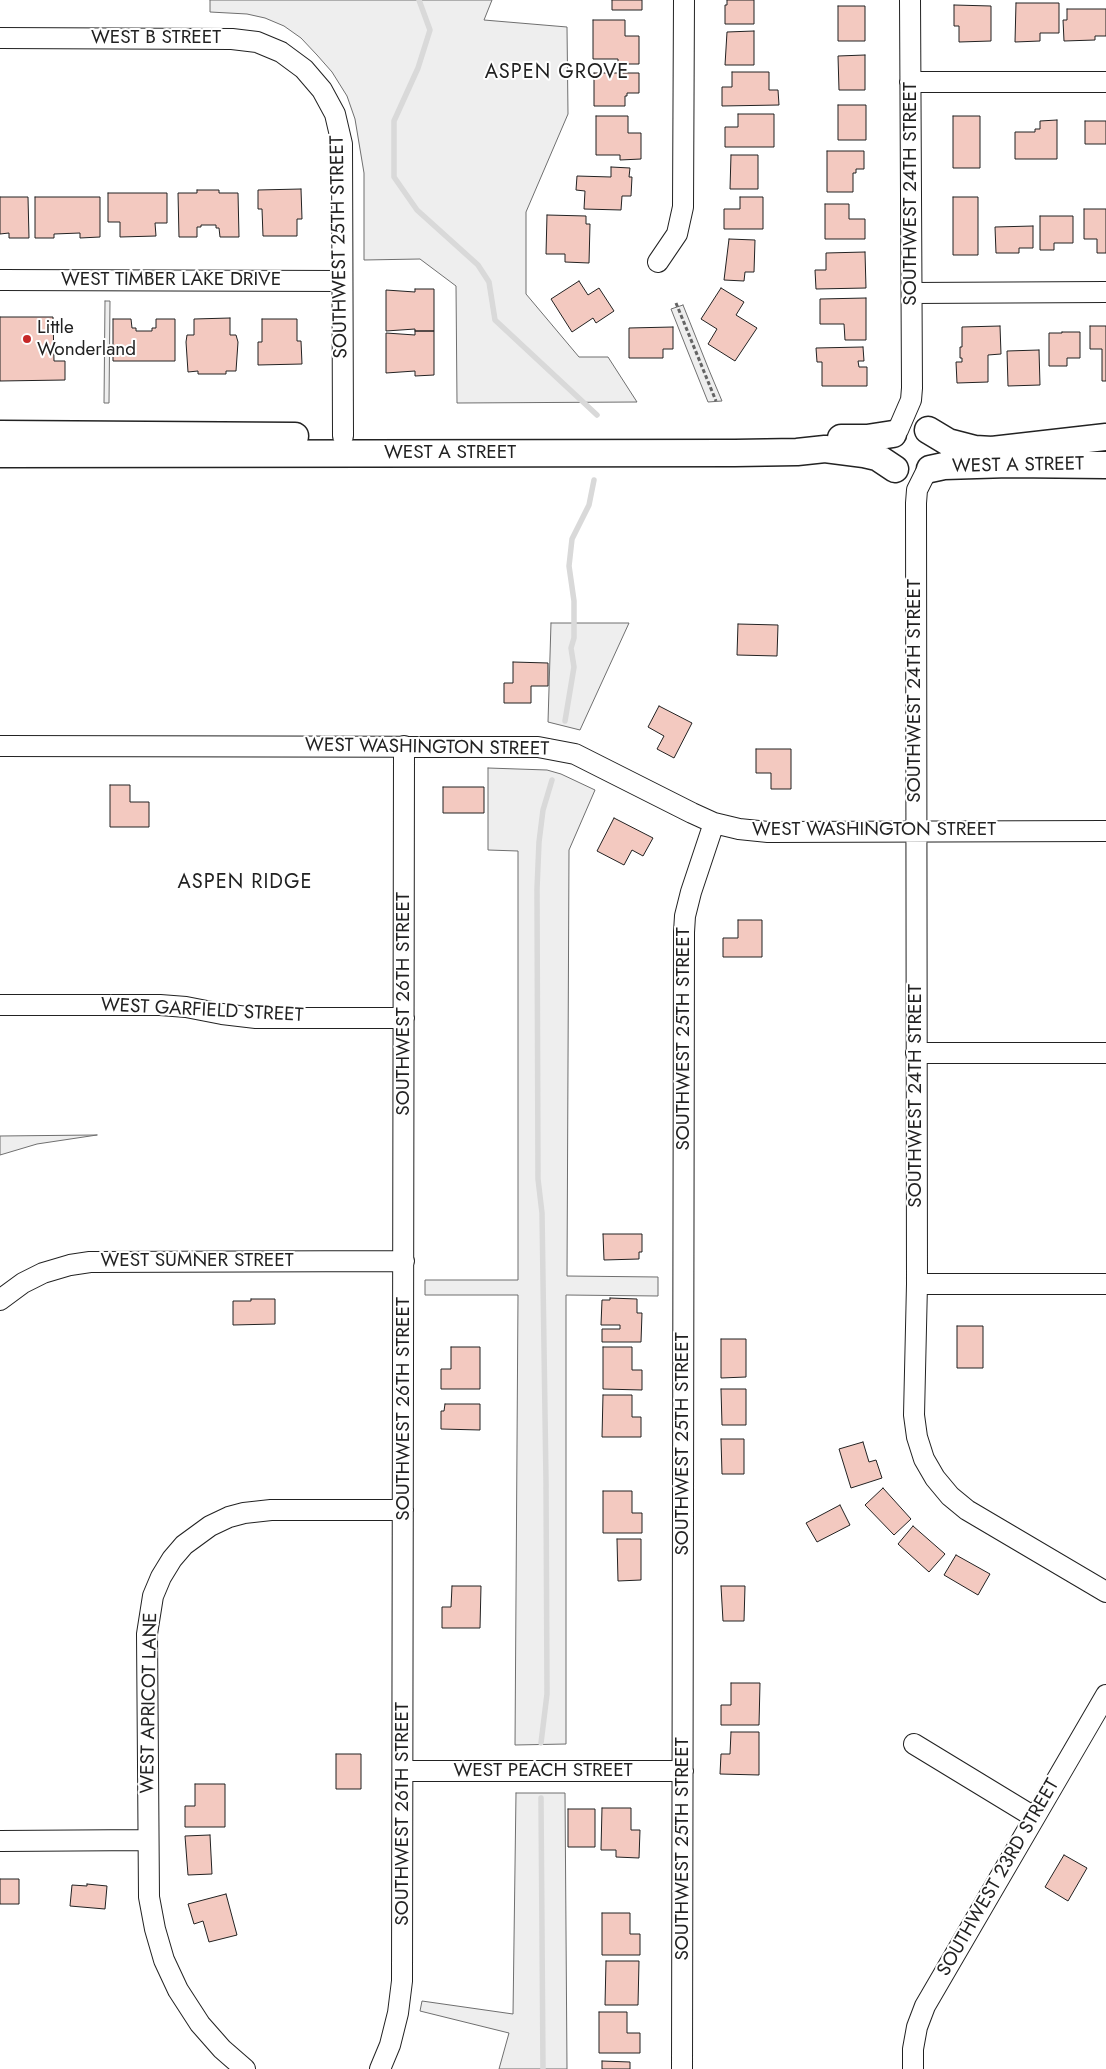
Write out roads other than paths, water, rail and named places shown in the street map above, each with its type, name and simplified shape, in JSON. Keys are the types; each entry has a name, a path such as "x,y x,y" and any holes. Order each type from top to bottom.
{"main road":[{"path":"912,425 927,430 934,437 938,445 938,454 914,471 891,463 887,448 895,432 912,425"},
{"name":"WEST A STREET","path":"927,430 948,442 975,450 992,450 1106,438"},
{"name":"WEST A STREET","path":"0,434 867,438 895,432"},
{"name":"WEST A STREET","path":"0,454 735,453 825,450 877,457 914,471 944,466 1009,464 1106,465"}],"street":[{"path":"658,262 677,234 683,207 684,0"},
{"name":"SOUTHWEST 24TH STREET","path":"895,432 911,400 912,388 910,0"},
{"name":"WEST B STREET","path":"0,38 232,38 257,42 281,52 304,69"},
{"name":"SOUTHWEST 25TH STREET","path":"304,69 322,90 335,114 342,144 342,436"},
{"path":"910,82 1106,82"},
{"name":"WEST TIMBER LAKE DRIVE","path":"0,280 341,281"},
{"path":"912,293 1106,292"},
{"name":"SOUTHWEST 24TH STREET","path":"912,388 917,411 927,430"},
{"name":"SOUTHWEST 24TH STREET","path":"914,471 913,490 916,503 917,1284 914,1415 917,1437 924,1459 935,1478 950,1496 967,1510 1106,1592"},
{"name":"WEST WASHINGTON STREET","path":"0,746 549,748 584,758 692,813 739,829 768,832 1106,831"},
{"name":"SOUTHWEST 26TH STREET","path":"380,2069 390,2045 398,2013 402,1980 404,746"},
{"name":"SOUTHWEST 25TH STREET","path":"682,2069 684,932 685,916 691,892 714,822"},
{"name":"WEST GARFIELD STREET","path":"0,1005 160,1005 186,1007 256,1018 404,1018"},
{"path":"916,1054 1106,1053"},
{"name":"WEST SUMNER STREET","path":"0,1300 23,1283 44,1273 70,1265 90,1262 404,1261"},
{"path":"917,1284 1106,1284"},
{"name":"WEST APRICOT LANE","path":"246,2069 222,2049 200,2024 178,1990 164,1960 155,1929 150,1897 148,1840 148,1616 156,1589 172,1559 198,1533 229,1517 270,1510 403,1510"},
{"name":"SOUTHWEST 23RD STREET","path":"913,2069 913,2049 917,2027 925,2006 1106,1694"},
{"path":"914,1744 1034,1817"},
{"name":"WEST PEACH STREET","path":"403,1771 683,1771"},
{"path":"0,1841 148,1840"}],"waterway":[{"path":"419,0 430,30 418,68 394,121 394,177 417,210 478,265 489,282 495,320 597,415"},
{"path":"565,721 574,667 571,648 574,638 574,601 569,566 572,539 589,505 594,480"},
{"path":"541,1743 547,1694 542,1213 538,1179 537,889 539,842 543,810 552,780"},
{"path":"541,1798 543,2069"}],"place":[{"name":"Little Wonderland","path":"27,339"}],"district":[{"name":"ASPEN GROVE","path":"557,73"},
{"name":"ASPEN RIDGE","path":"245,883"}]}
